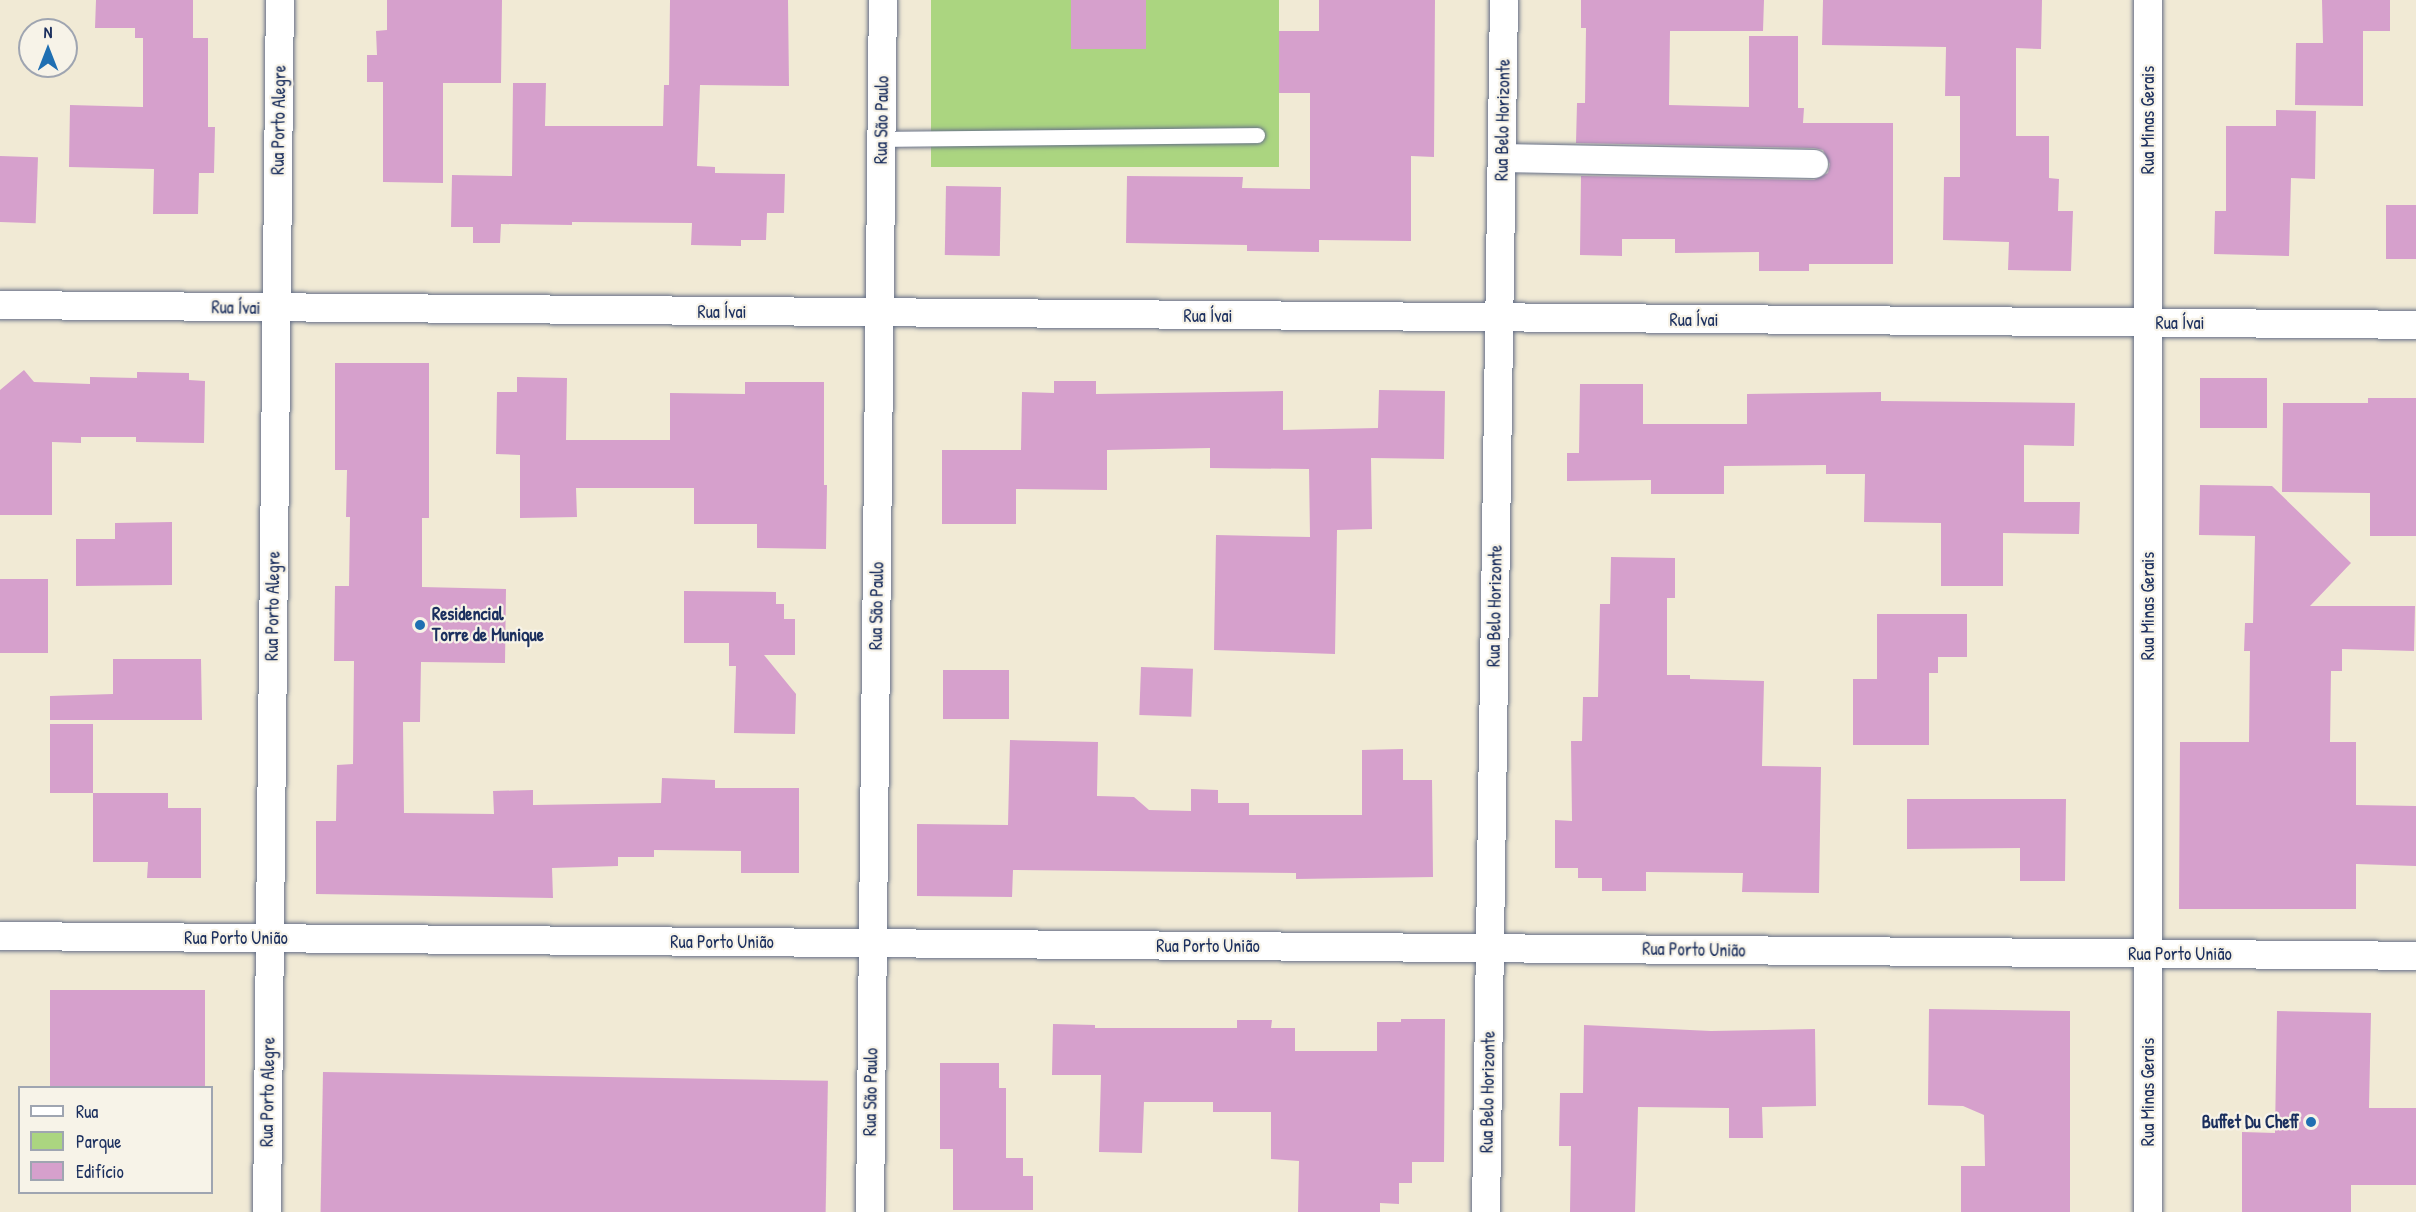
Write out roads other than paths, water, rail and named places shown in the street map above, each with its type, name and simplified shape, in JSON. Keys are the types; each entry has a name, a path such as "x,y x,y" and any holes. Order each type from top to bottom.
{"street":[{"name":"Rua Porto Alegre","path":"267,1212 280,0"},
{"name":"Rua São Paulo","path":"870,1212 883,0"},
{"name":"Rua Belo Horizonte","path":"1486,1212 1504,0"},
{"name":"Rua Minas Gerais","path":"2148,0 2148,1212"},
{"path":"1502,158 1814,164"},
{"name":"Rua Ívai","path":"0,305 2416,326"},
{"name":"Rua Porto União","path":"0,936 2416,956"}],"lane":[{"path":"881,139 1257,135"}],"place":[{"name":"Residencial Torre de Munique","path":"420,625"},
{"name":"Buffet Du Cheff","path":"2311,1122"}]}
